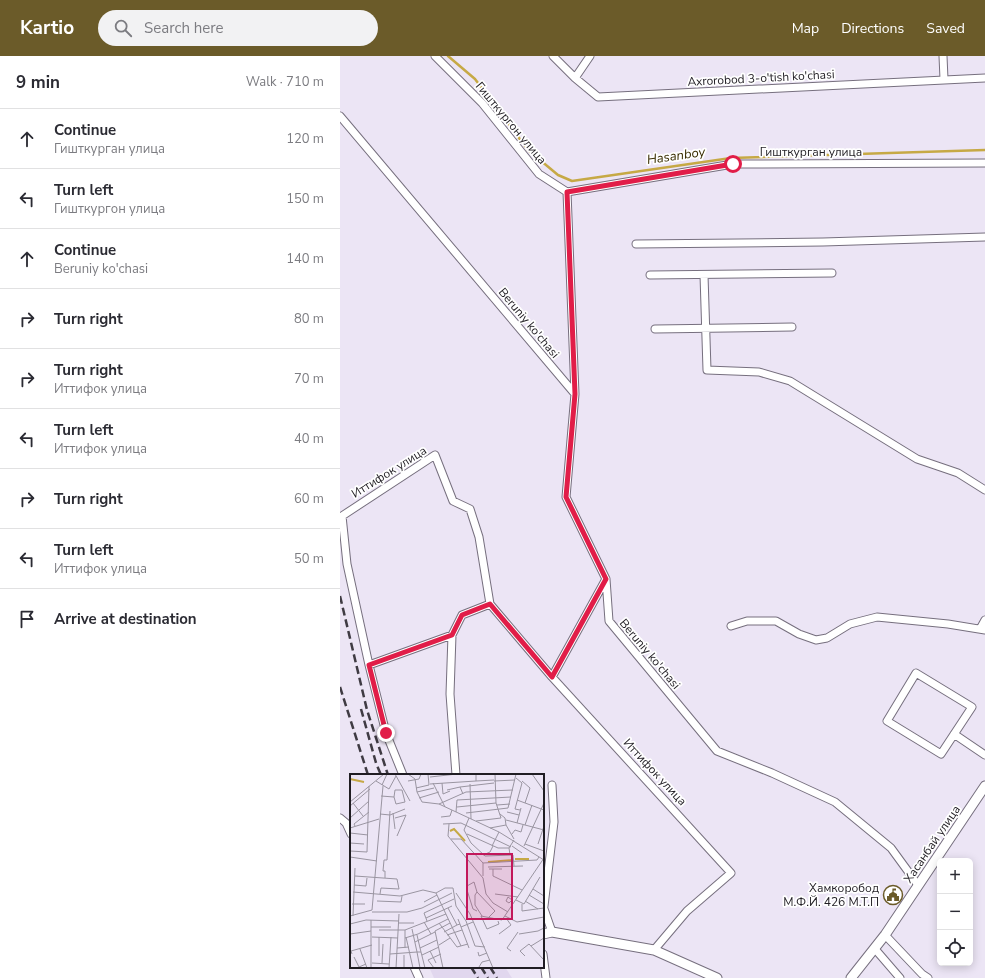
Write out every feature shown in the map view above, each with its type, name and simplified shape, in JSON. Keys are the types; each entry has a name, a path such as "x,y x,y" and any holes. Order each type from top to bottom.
{"street":[{"name":"Гишткургон улица","path":"435,56 482,103 539,174 567,192"},
{"name":"Axrorobod 3-o'tish ko'chasi","path":"553,56 575,78 598,97 985,78"},
{"path":"575,78 590,56"},
{"path":"943,56 944,80"},
{"name":"Beruniy ko'chasi","path":"340,116 575,394 566,497 606,579 608,621 717,751 772,773 835,802 891,848 918,885"},
{"name":"Гишткурган улица","path":"567,192 733,164 985,163"},
{"path":"567,192 575,394"},
{"path":"636,244 823,242 985,237"},
{"path":"650,275 832,273"},
{"path":"704,274 707,370 758,372 790,381 918,459 958,473 985,490"},
{"path":"655,329 792,327"},
{"name":"Иттифок улица","path":"403,774 386,733 369,665 347,564 342,516 435,455 453,501 470,509 479,537 490,604 552,677 731,873 687,911 654,950"},
{"path":"552,677 606,579"},
{"path":"456,774 450,694 452,635 462,615 490,604"},
{"path":"731,626 747,621 776,621 799,634 816,640 827,638 850,624 877,617 983,629 985,620"},
{"path":"369,665 452,635"},
{"path":"916,673 972,707 954,734 941,754 887,721 916,673"},
{"path":"954,734 985,754"},
{"path":"544,898 554,822 552,785"},
{"name":"Хасанбай улица","path":"885,935 985,786"},
{"path":"340,818 346,823 350,832"},
{"path":"544,911 548,933 654,950 717,978"},
{"path":"851,978 885,935 922,974 928,978"},
{"path":"875,949 900,978"},
{"path":"544,962 546,978"},
{"path":"414,968 419,978"}],"shaded area":[{"path":"429,968 506,968 512,978 434,978"}],"waterway":[{"name":"Hasanboy","path":"448,56 475,79 528,150 558,175 572,181 731,158 985,150"}],"railway":[{"path":"340,596 367,710 388,774"},
{"path":"340,687 368,774"},
{"path":"361,709 376,763 381,774"},
{"path":"472,968 478,978"},
{"path":"482,968 488,978"},
{"path":"491,968 497,978"}],"place":[{"name":"Хамкоробод М.Ф.Й. 426 М.Т.П","path":"893,895"}],"route":[{"path":"386,733 369,665 452,635 462,615 490,604 552,677 606,579 566,497 575,394 567,192 733,164"}]}
